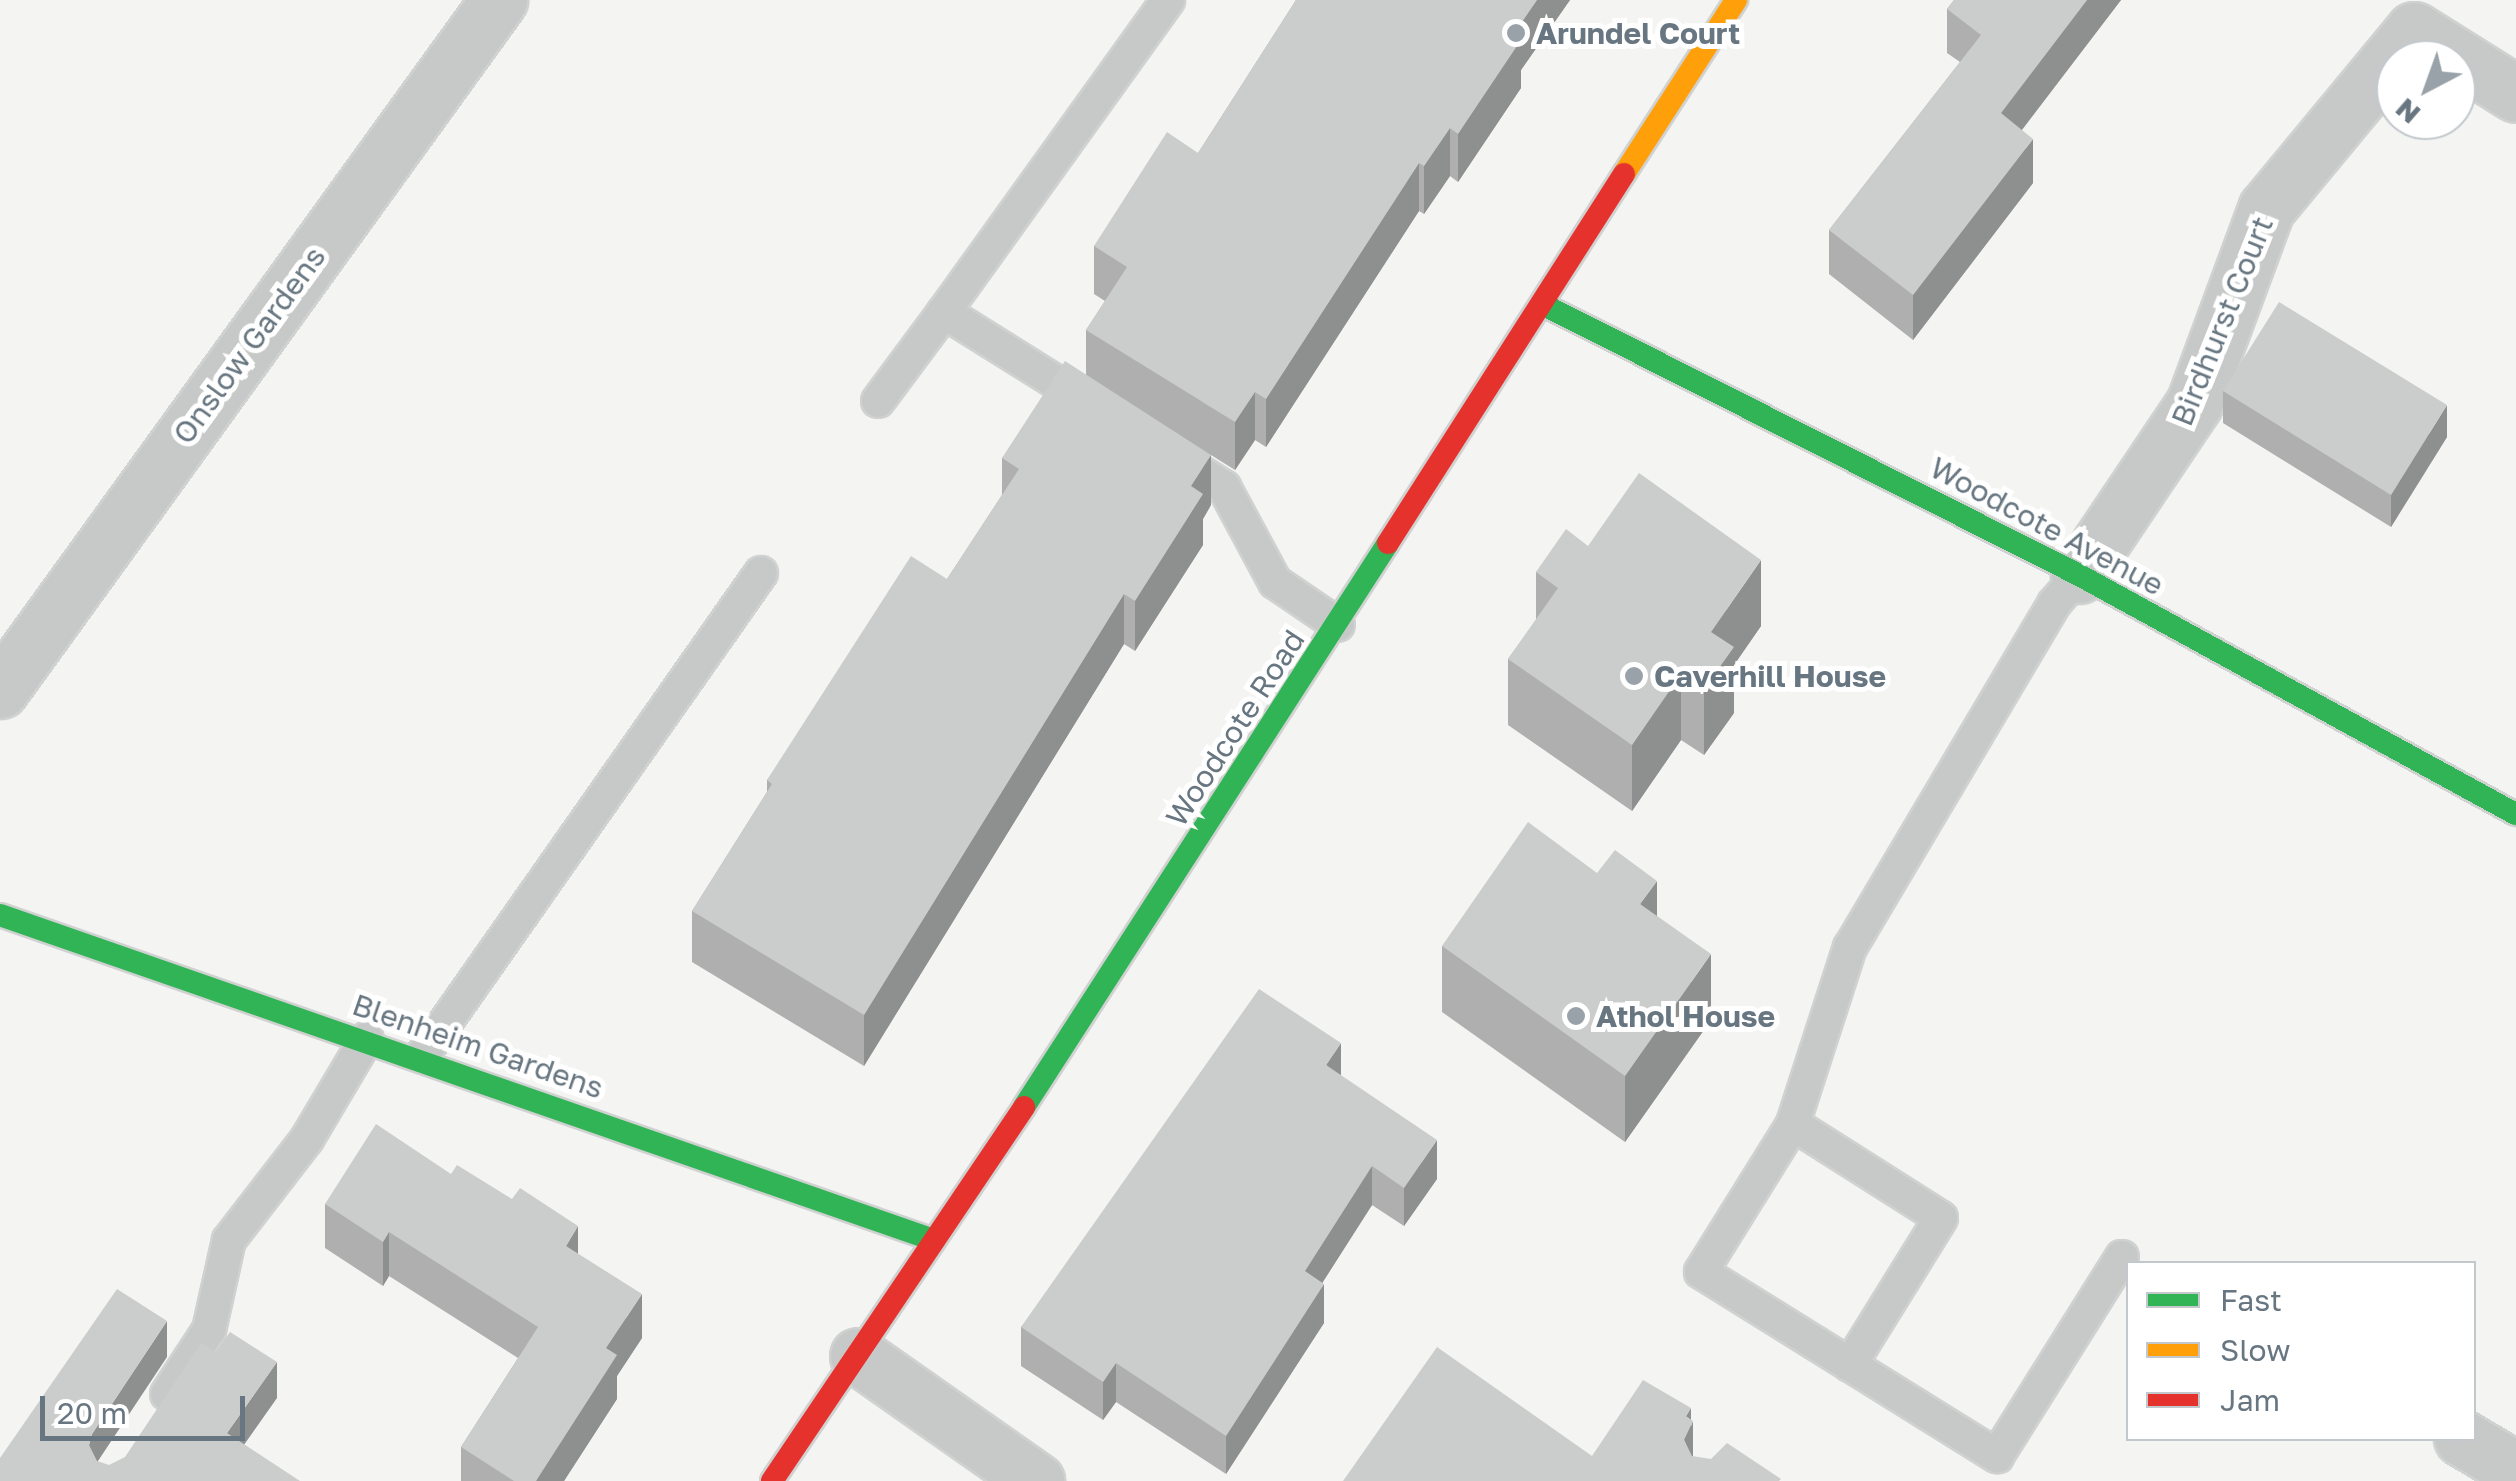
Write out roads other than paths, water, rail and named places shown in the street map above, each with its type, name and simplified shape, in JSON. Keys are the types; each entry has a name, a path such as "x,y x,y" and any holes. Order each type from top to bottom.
{"street":[{"name":"Onslow Gardens","path":"0,690 499,0"},
{"name":"Woodcote Road","path":"772,1481 1338,625 1736,0"},
{"name":"Birdhurst Court","path":"2079,574 2194,404 2266,209 2414,30 2516,94"},
{"name":"Woodcote Avenue","path":"1544,304 2079,574 2516,814"},
{"name":"Blenheim Gardens","path":"0,914 422,1056 934,1240"},
{"path":"858,1356 1036,1481"},
{"path":"2467,1441 2516,1470"}],"lane":[{"path":"878,401 1168,0"},
{"path":"944,312 1109,415"},
{"path":"1142,436 1224,487 1275,582 1338,625"},
{"path":"422,1056 761,573"},
{"path":"2079,574 2054,604 1850,946 1793,1124 1700,1272 1997,1456 2122,1257"},
{"path":"149,1421 209,1330 229,1240 308,1139 367,1038"},
{"path":"1793,1124 1941,1218 1850,1364"}],"place":[{"name":"Arundel Court","path":"1516,33"},
{"name":"Caverhill House","path":"1634,676"},
{"name":"Athol House","path":"1576,1016"}]}
